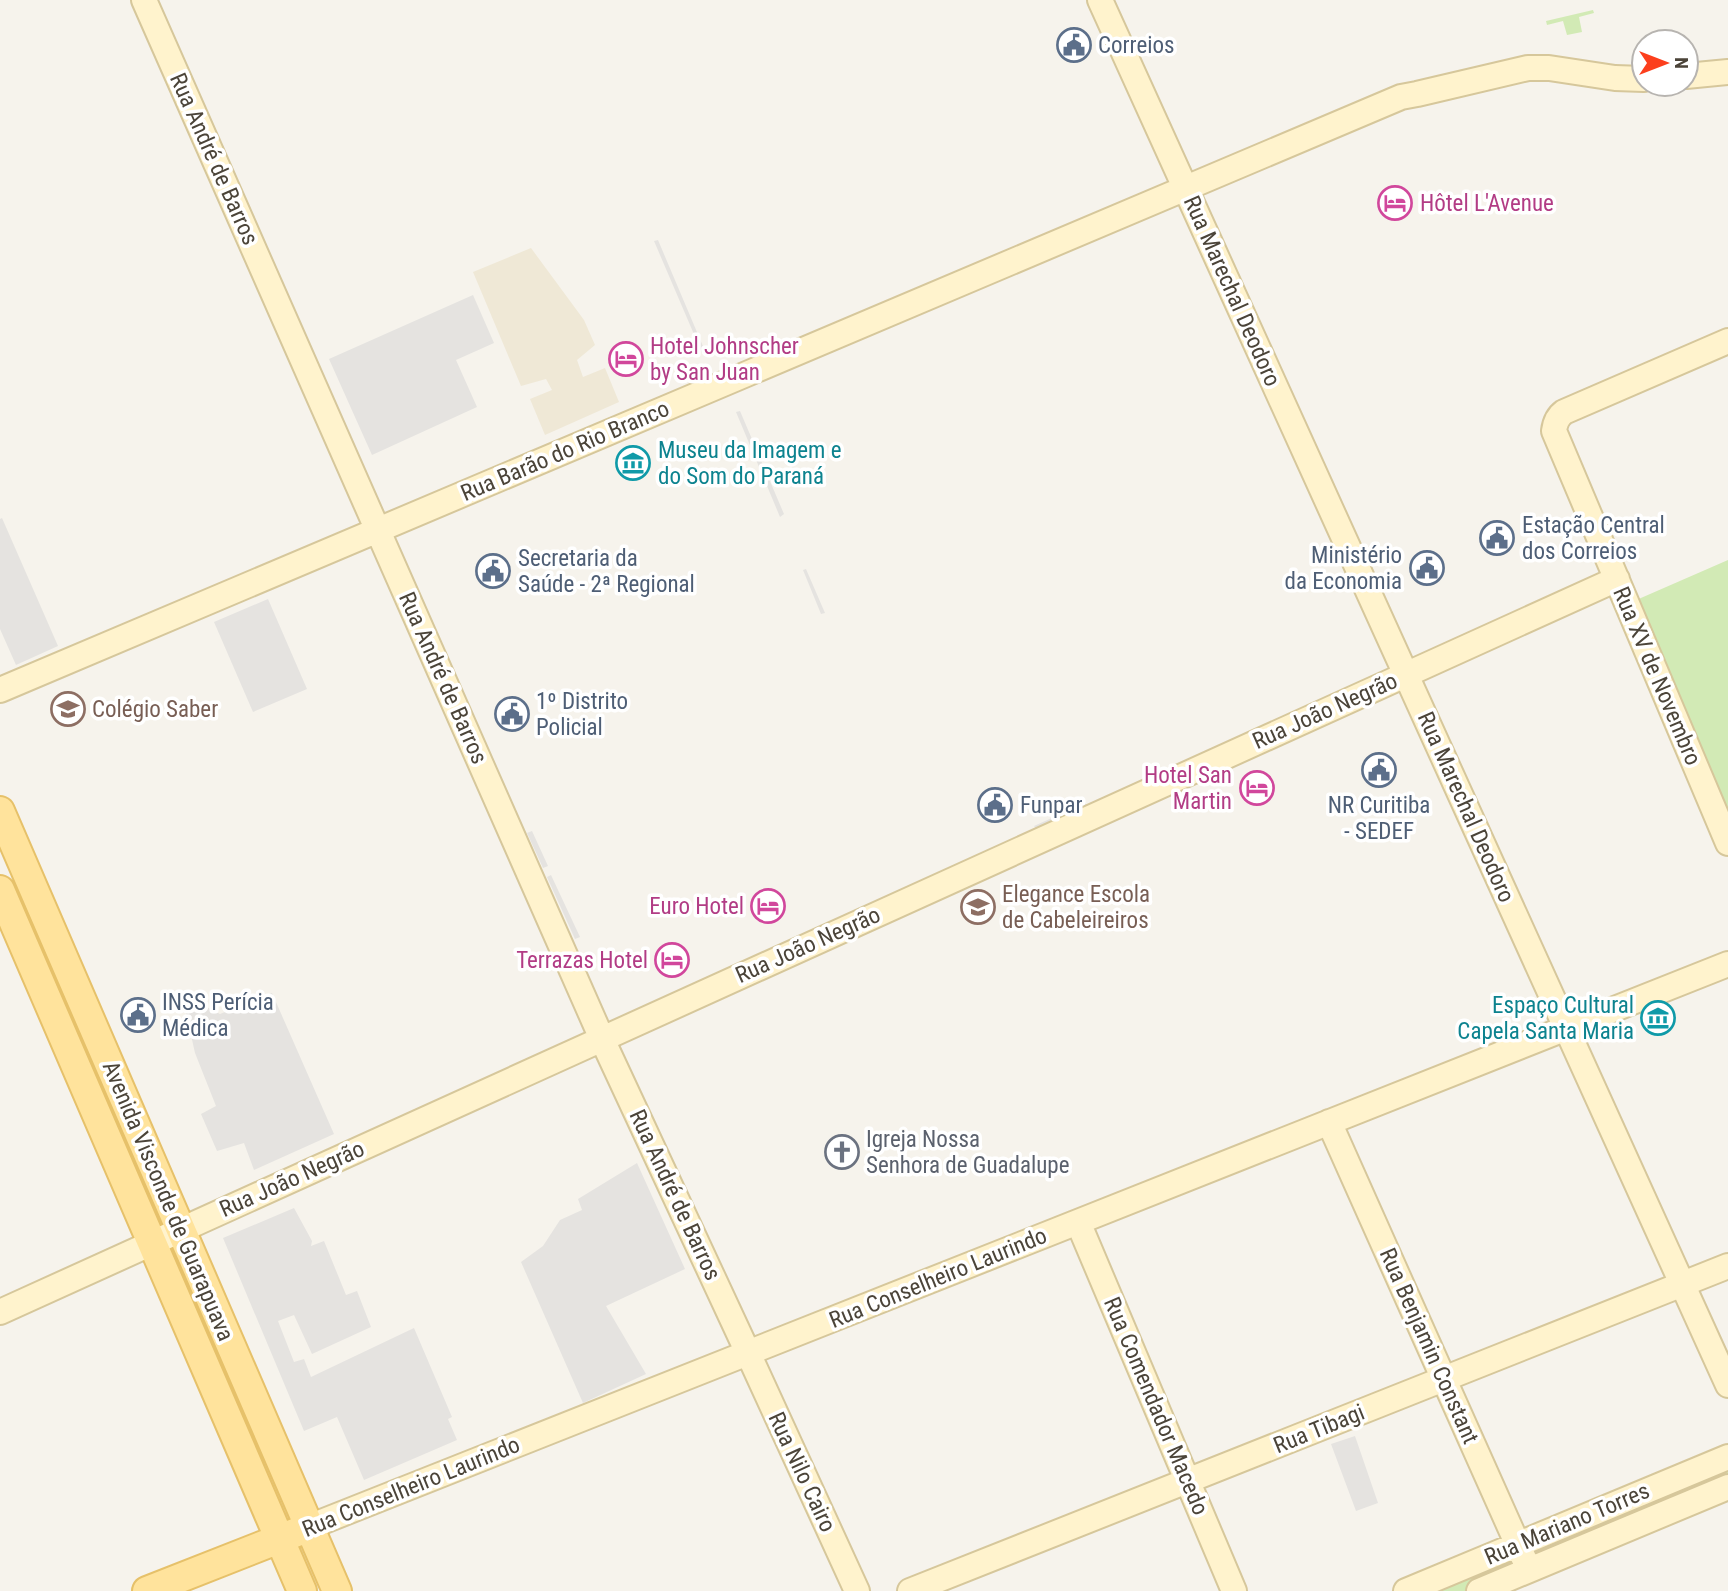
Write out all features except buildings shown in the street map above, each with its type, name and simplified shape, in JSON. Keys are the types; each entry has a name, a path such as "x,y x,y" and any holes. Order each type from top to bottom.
{"main road":[{"name":"Rua André de Barros","path":"144,0 602,1039 748,1353"},
{"name":"Rua Marechal Deodoro","path":"1100,0 1728,1385"},
{"name":"Rua Barão do Rio Branco","path":"0,690 1185,188 1409,96 1528,68 1549,68 1630,79"},
{"path":"1700,75 1728,72"},
{"name":"Rua XV de Novembro","path":"1728,341 1564,412 1555,423 1554,431 1728,843"},
{"name":"Rua João Negrão","path":"0,1312 1617,579"},
{"name":"Avenida Visconde de Guarapuava","path":"0,811 11,855 181,1230 337,1591"},
{"name":"Avenida Visconde de Guarapuava","path":"0,890 302,1591"},
{"name":"Rua Conselheiro Laurindo","path":"147,1591 1728,964"},
{"name":"Rua Benjamin Constant","path":"1329,1122 1529,1570"},
{"name":"Rua Comendador Macedo","path":"1078,1222 1234,1591"},
{"name":"Rua Tibagi","path":"910,1591 1728,1266"},
{"path":"195,1343 240,1368"},
{"name":"Rua Nilo Cairo","path":"748,1353 857,1591"},
{"name":"Rua Mariano Torres","path":"1406,1591 1728,1457"},
{"path":"1631,1528 1694,1471"},
{"name":"Rua Mariano Torres","path":"1479,1591 1728,1487"}],"shaded area":[{"path":"658,240 705,351 702,353 654,241"},
{"path":"531,248 584,320 595,345 577,360 583,377 605,368 619,402 545,435 530,399 552,390 546,379 521,386 473,272"},
{"path":"473,295 494,343 456,360 477,407 372,455 329,359"},
{"path":"740,411 784,514 780,517 736,412"},
{"path":"2,518 58,646 16,665 0,629"},
{"path":"806,569 825,613 821,614 803,570"},
{"path":"268,599 307,689 253,712 214,622"},
{"path":"1085,803 1087,807 1037,830 1034,826 1054,817 1056,819 1055,816"},
{"path":"532,831 548,866 543,868 527,833"},
{"path":"551,875 580,937 575,939 547,877"},
{"path":"272,993 334,1134 254,1170 244,1143 217,1151 201,1114 216,1106 195,1053 185,1008 199,1003 220,1014"},
{"path":"637,1163 685,1269 606,1306 646,1374 583,1403 521,1262 543,1246 560,1220 582,1210 578,1199"},
{"path":"294,1208 312,1241 311,1246 324,1241 346,1295 357,1291 371,1327 312,1354 294,1315 278,1321 294,1362 304,1359 311,1377 414,1328 452,1417 448,1419 457,1440 364,1480 337,1417 304,1431 223,1238"},
{"path":"1355,1436 1378,1503 1356,1511 1331,1444"}],"green space":[{"path":"1593,10 1594,13 1579,17 1582,32 1567,35 1563,21 1547,25 1546,21"},
{"path":"1728,560 1728,818 1634,601"},
{"path":"1728,1461 1728,1482 1650,1515 1695,1475"},
{"path":"1677,1482 1628,1525 1545,1557 1537,1538"},
{"path":"1498,1555 1507,1575 1468,1591 1411,1591"}],"place":[{"name":"Correios","path":"1074,45"},
{"name":"Hôtel L'Avenue","path":"1395,203"},
{"name":"Hotel Johnscher by San Juan","path":"626,359"},
{"name":"Museu da Imagem e do Som do Paraná","path":"633,463"},
{"name":"Estação Central dos Correios","path":"1497,538"},
{"name":"Ministério da Economia","path":"1427,568"},
{"name":"Secretaria da Saúde - 2ª Regional","path":"493,571"},
{"name":"Colégio Saber","path":"68,709"},
{"name":"1º Distrito Policial","path":"512,714"},
{"name":"NR Curitiba - SEDEF","path":"1379,770"},
{"name":"Hotel San Martin","path":"1257,788"},
{"name":"Funpar","path":"995,805"},
{"name":"Euro Hotel","path":"768,906"},
{"name":"Elegance Escola de Cabeleireiros","path":"978,907"},
{"name":"Terrazas Hotel","path":"672,960"},
{"name":"INSS Perícia Médica","path":"138,1015"},
{"name":"Espaço Cultural Capela Santa Maria","path":"1658,1018"},
{"name":"Igreja Nossa Senhora de Guadalupe","path":"842,1152"}]}
